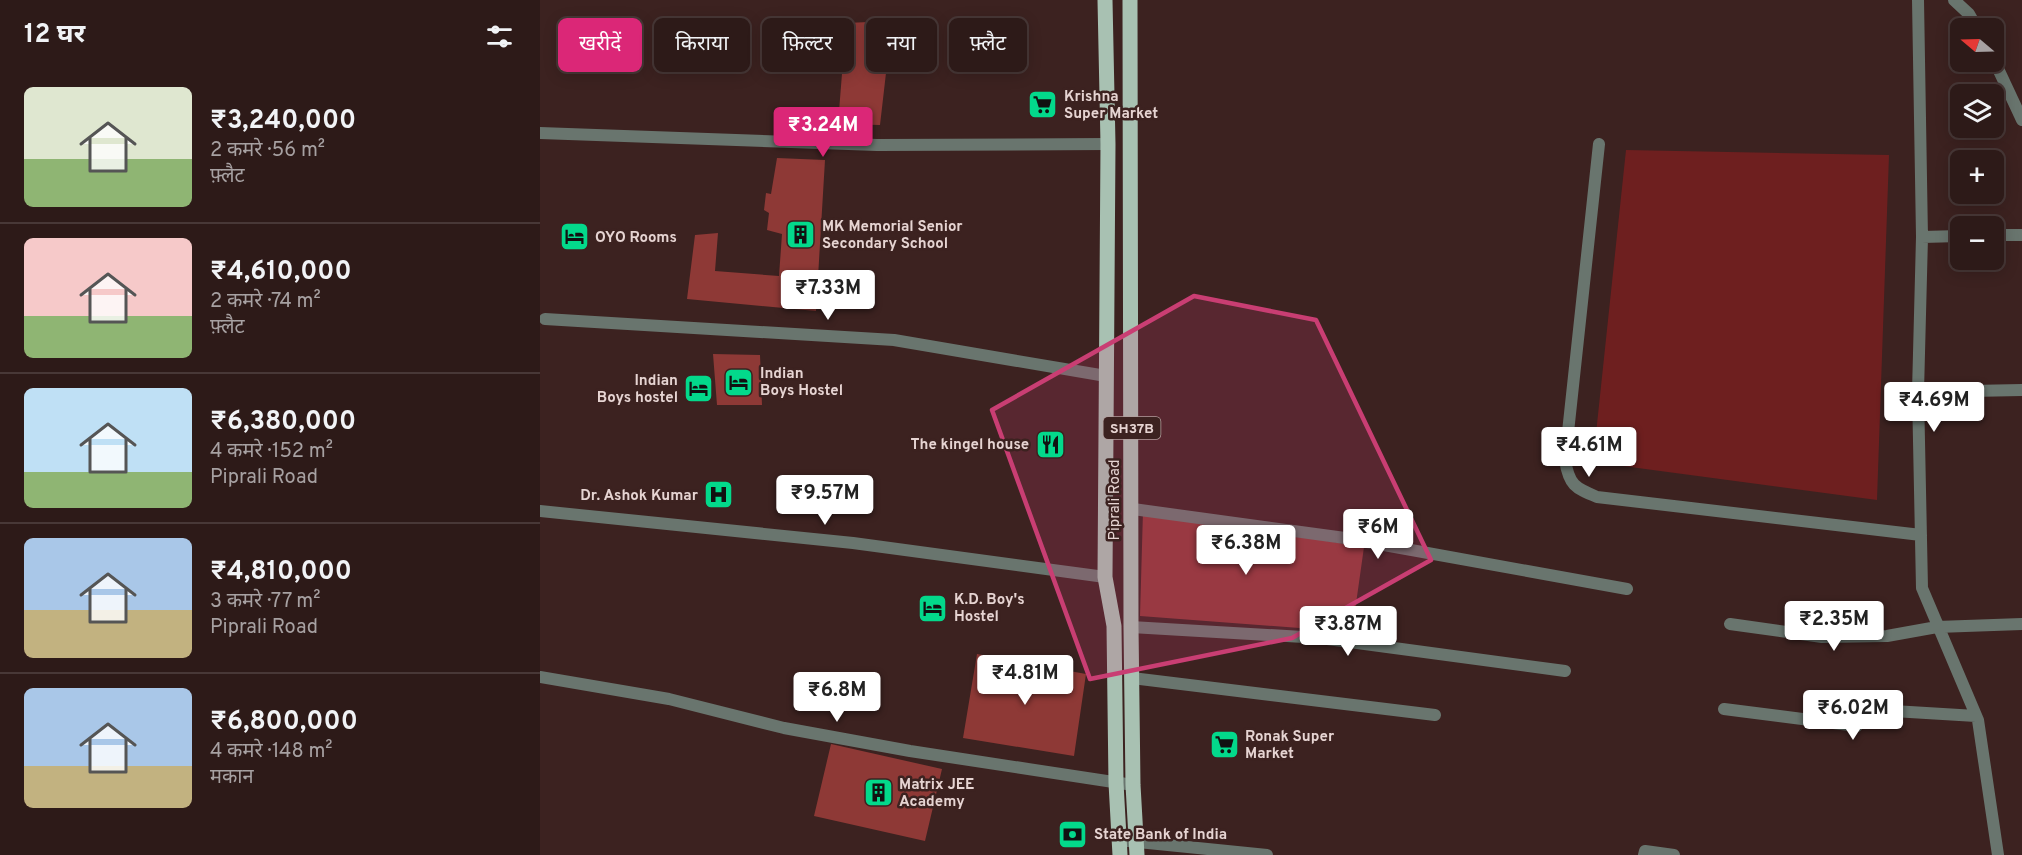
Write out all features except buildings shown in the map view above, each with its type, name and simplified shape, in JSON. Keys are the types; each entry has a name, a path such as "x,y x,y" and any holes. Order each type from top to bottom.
{"main road":[{"path":"1105,0 1108,144 1105,577 1114,626 1116,783 1120,848"},
{"name":"Piprali Road","path":"1131,0 1131,627 1133,785 1137,847"}],"street":[{"path":"1918,0 1922,237 1918,392 1922,588 1976,716 1986,763 1998,855"},
{"path":"1954,0 1971,18"},
{"path":"2000,72 2022,120"},
{"path":"540,132 877,145 1108,144"},
{"path":"1599,144 1565,460 1568,477 1578,489 1596,497 1921,535"},
{"path":"2004,235 2022,235"},
{"path":"1922,237 1950,236"},
{"path":"545,319 894,340 1106,376"},
{"path":"1918,392 2022,390"},
{"path":"1132,509 1345,538 1627,589"},
{"path":"540,511 853,543 1105,577"},
{"path":"1730,624 1822,637 1887,636 1937,627 2022,624"},
{"path":"1131,627 1320,638 1565,671"},
{"path":"540,676 669,699 784,729 910,752 998,763 1133,785"},
{"path":"1132,678 1435,716"},
{"path":"1724,709 1857,726 1860,709 1976,716"},
{"path":"1120,848 1137,847 1267,855"},
{"path":"1644,855 1645,851 1674,855"}],"highlighted area":[{"path":"1194,296 1316,320 1431,560 1292,638 1090,679 992,410"}],"shaded area":[{"path":"1626,150 1889,155 1877,500 1593,462"}],"place":[{"name":"Krishna Super Market","path":"1043,105"},
{"name":"MK Memorial Senior Secondary School","path":"801,235"},
{"name":"OYO Rooms","path":"574,237"},
{"name":"Indian Boys Hostel","path":"739,382"},
{"name":"Indian Boys hostel","path":"699,389"},
{"name":"The kingel house","path":"1050,444"},
{"name":"Dr. Ashok Kumar","path":"719,495"},
{"name":"K.D. Boy's Hostel","path":"933,608"},
{"name":"Ronak Super Market","path":"1224,745"},
{"name":"Matrix JEE Academy","path":"878,793"},
{"name":"State Bank of India","path":"1073,834"}]}
